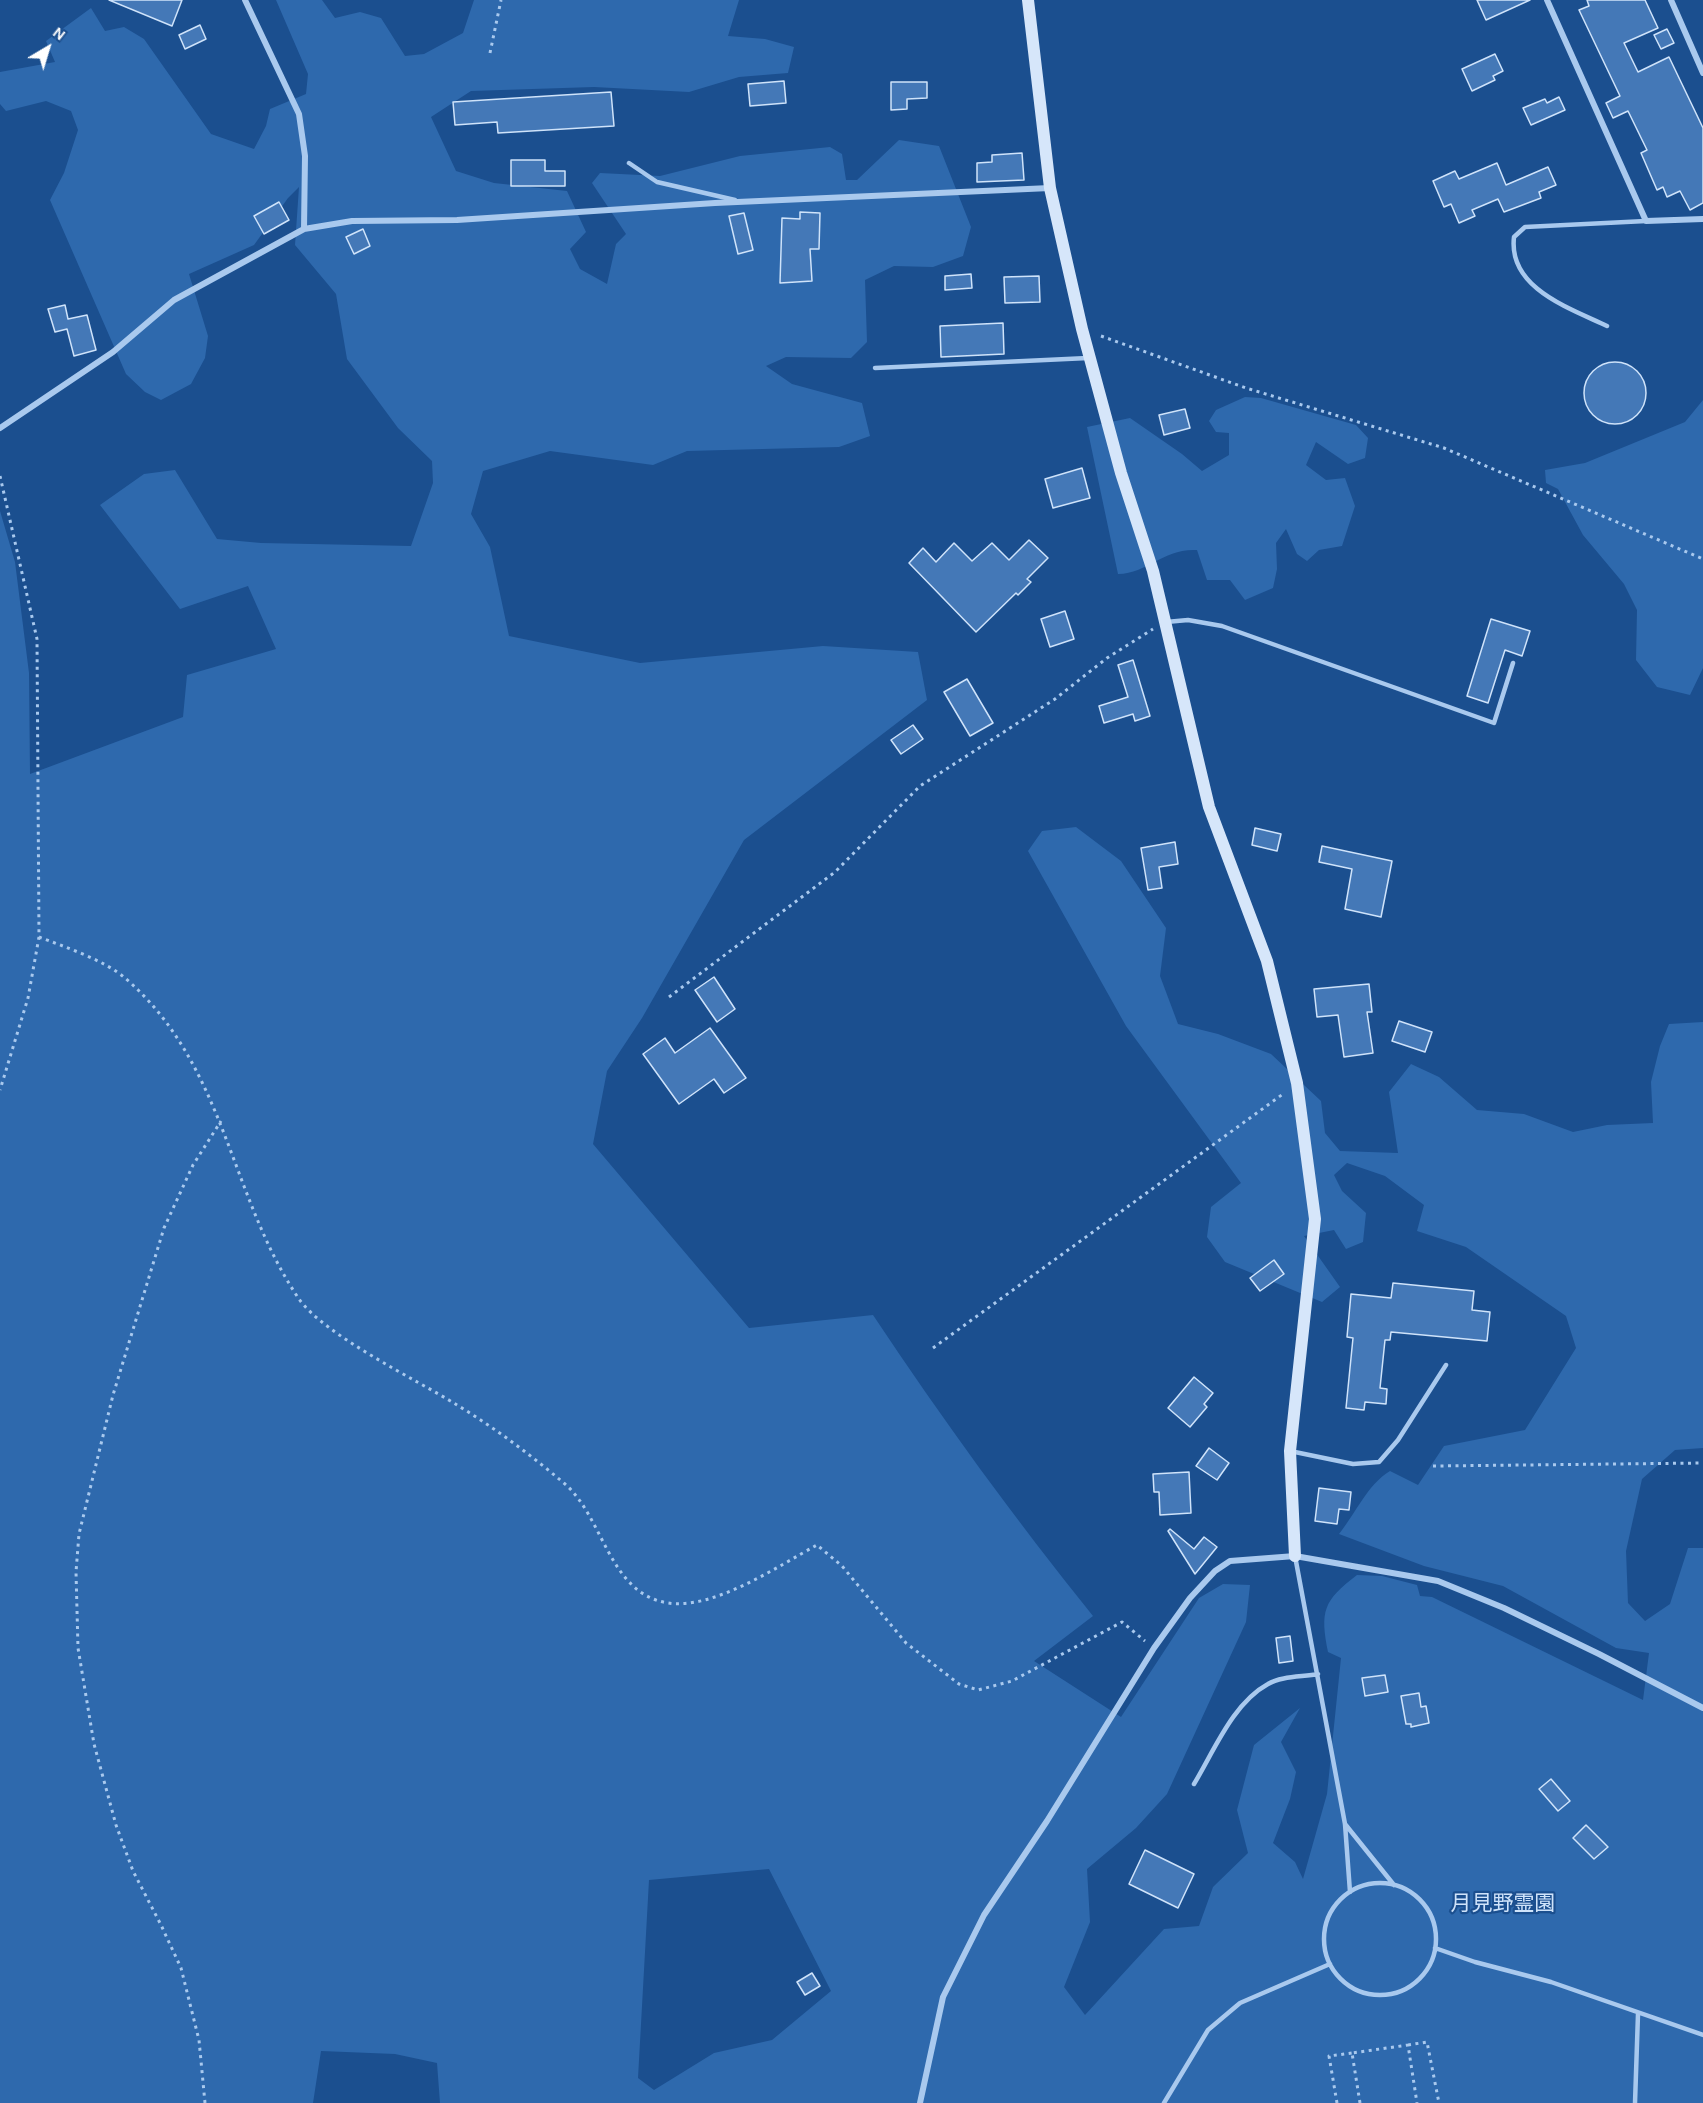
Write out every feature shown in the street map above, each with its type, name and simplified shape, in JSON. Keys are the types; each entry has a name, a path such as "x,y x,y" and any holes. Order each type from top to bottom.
{"street":[{"path":"245,0 299,114 305,156 304,230"},
{"path":"1028,0 1050,188 1082,329 1121,473 1153,571 1209,807 1267,961 1298,1083 1315,1219 1290,1450 1295,1556"},
{"path":"1547,0 1646,221 1703,219"},
{"path":"1671,0 1703,74"},
{"path":"0,429 113,352 174,300 304,230 352,221 457,220 741,202 1050,188"},
{"path":"920,2103 943,1997 984,1915 1047,1821 1154,1648 1190,1598 1215,1571 1230,1561 1295,1556 1438,1581 1504,1608 1703,1708"}],"lane":[{"path":"629,163 657,182 741,202"},
{"path":"1607,326 1546,297 1518,268 1512,251 1514,237 1525,227 1646,221"},
{"path":"875,368 1090,358"},
{"path":"1165,622 1188,620 1222,626 1494,723 1513,663"},
{"path":"1290,1450 1353,1464 1379,1462 1398,1440 1446,1365"},
{"path":"1295,1556 1345,1824 1350,1892"},
{"path":"1194,1784 1230,1723 1250,1697 1270,1682 1318,1674"},
{"path":"1345,1824 1394,1885"},
{"path":"1371,1884 1394,1885 1405,1889 1424,1904 1434,1925 1435,1948 1432,1959 1419,1978 1410,1986 1389,1994 1365,1993 1345,1982 1330,1964 1324,1941 1328,1919 1333,1908 1350,1892 1371,1884"},
{"path":"1435,1948 1475,1962 1551,1982 1703,2035"},
{"path":"1164,2103 1208,2030 1240,2003 1330,1964"},
{"path":"1635,2103 1638,2014"}],"path":[{"path":"490,53 501,0"},
{"path":"1082,329 1246,388 1444,448 1703,559"},
{"path":"0,476 37,639 39,937 28,998 0,1090"},
{"path":"669,998 835,872 920,786 1055,699 1107,658 1165,622"},
{"path":"39,937 70,948 123,976 166,1020 196,1067 221,1121 277,1264 302,1303 335,1331 495,1430 568,1486 591,1516 605,1546 625,1577 649,1596 666,1603 685,1604 724,1593 817,1545 842,1566 906,1643 959,1684 978,1690 1012,1681 1122,1622 1154,1648"},
{"path":"933,1348 1298,1083"},
{"path":"205,2103 199,2040 180,1968 162,1925 133,1871 116,1825 94,1744 78,1648 76,1572 79,1534 113,1395 164,1228 193,1165 221,1121"},
{"path":"1433,1466 1703,1462"},
{"path":"1337,2103 1329,2056 1427,2042 1439,2103"},
{"path":"1408,2045 1417,2103"},
{"path":"1352,2053 1360,2103"}],"green space":[{"name":"月見野霊園","path":"276,0 322,0 335,18 360,12 381,18 405,56 424,54 463,33 474,0 739,0 728,36 765,39 794,47 788,73 739,77 689,92 594,87 471,91 431,117 456,171 494,183 567,191 586,232 570,249 580,269 607,284 616,244 626,234 592,183 600,173 660,176 740,156 830,147 842,154 846,180 857,180 899,140 939,146 971,227 963,256 933,267 894,266 865,280 867,342 851,358 786,357 766,366 792,384 862,403 870,436 839,447 687,451 653,465 550,451 483,471 471,514 490,547 509,636 640,663 823,646 918,652 927,700 744,840 642,1018 607,1071 593,1144 749,1328 873,1315 980,1468 1093,1616 1034,1661 1121,1717 1199,1598 1223,1584 1250,1585 1246,1622 1167,1794 1136,1828 1087,1869 1090,1922 1064,1987 1085,2015 1164,1929 1199,1926 1213,1887 1248,1853 1237,1810 1254,1745 1300,1708 1281,1742 1296,1772 1290,1799 1273,1843 1295,1862 1303,1879 1327,1794 1341,1658 1328,1652 1324,1626 1325,1616 1337,1592 1357,1575 1382,1576 1417,1585 1420,1596 1432,1597 1643,1700 1649,1653 1616,1648 1503,1586 1424,1566 1339,1534 1368,1492 1390,1471 1418,1485 1444,1446 1525,1430 1576,1348 1566,1316 1466,1247 1417,1231 1424,1205 1385,1176 1347,1163 1334,1175 1342,1191 1366,1213 1363,1242 1346,1249 1334,1230 1304,1236 1340,1287 1322,1302 1225,1262 1207,1237 1211,1207 1241,1183 1126,1026 1028,851 1042,831 1076,827 1121,861 1166,928 1160,976 1178,1024 1218,1034 1271,1054 1321,1101 1325,1133 1340,1151 1398,1153 1389,1092 1411,1064 1439,1077 1477,1110 1524,1114 1573,1132 1607,1125 1653,1123 1651,1082 1660,1046 1669,1024 1703,1022 1703,1448 1675,1450 1642,1479 1626,1551 1628,1603 1645,1621 1670,1604 1688,1548 1703,1548 1703,2103 440,2103 437,2063 395,2054 321,2051 313,2103 0,2103 0,511 15,562 29,673 30,774 183,717 187,675 276,649 248,586 180,609 100,505 144,474 175,470 217,539 261,543 411,546 433,483 432,461 398,428 347,359 336,294 295,245 299,187 288,198 254,245 189,274 208,336 205,358 191,384 161,400 145,392 126,374 50,200 64,173 78,130 71,111 46,101 6,111 0,104 0,72 55,62 46,41 91,8 105,31 124,27 144,39 211,134 254,149 266,126 270,109 306,94 308,74","holes":["769,1869 831,1991 772,2040 714,2053 654,2090 638,2078 649,1880"]},
{"path":"1245,397 1261,398 1356,425 1368,438 1365,458 1348,464 1316,442 1306,465 1326,480 1345,478 1355,506 1342,546 1319,550 1307,561 1297,554 1286,529 1276,543 1277,569 1273,588 1245,600 1230,580 1207,580 1197,550 1185,550 1165,556 1139,570 1118,574 1087,427 1130,418 1182,454 1202,471 1229,455 1229,433 1216,432 1209,421 1216,410"},
{"path":"1703,400 1703,668 1690,695 1657,687 1636,660 1637,610 1624,584 1583,535 1558,489 1546,483 1545,470 1585,463 1685,422"}],"building":[{"path":"109,0 182,0 172,26"},
{"path":"1477,0 1530,0 1486,20"},
{"path":"1587,0 1645,0 1658,28 1624,43 1638,72 1669,57 1703,128 1703,203 1690,210 1680,191 1667,197 1663,187 1657,190 1641,153 1647,150 1628,111 1613,118 1606,103 1620,96 1579,10 1589,6"},
{"path":"200,25 206,39 185,49 179,35"},
{"path":"1667,29 1674,43 1661,49 1654,35"},
{"path":"1495,54 1503,71 1493,76 1495,80 1472,91 1462,69"},
{"path":"784,81 786,103 750,106 748,84"},
{"path":"891,82 927,82 927,98 907,99 907,109 891,110"},
{"path":"611,92 614,126 498,133 497,122 455,125 453,102"},
{"path":"1559,97 1565,110 1531,125 1523,108 1545,99 1547,103"},
{"path":"1022,153 1024,180 977,182 977,163 992,162 992,155"},
{"path":"511,160 545,160 545,171 565,171 565,186 511,186"},
{"path":"1497,163 1506,185 1548,167 1556,185 1539,192 1541,198 1504,212 1498,199 1472,210 1475,216 1459,223 1451,204 1444,207 1433,181 1455,171 1459,179"},
{"path":"279,202 289,220 264,234 254,216"},
{"path":"800,212 820,213 819,249 810,249 812,281 780,283 782,218 800,219"},
{"path":"744,213 753,250 738,254 729,216"},
{"path":"363,229 370,246 354,254 346,237"},
{"path":"971,274 972,288 945,290 945,276"},
{"path":"1039,276 1040,302 1005,303 1004,277"},
{"path":"65,305 68,319 87,315 96,350 74,356 67,329 55,332 48,309"},
{"path":"1003,323 1004,354 941,357 940,326"},
{"path":"1609,362 1621,362 1637,371 1644,381 1646,393 1644,405 1637,415 1621,424 1609,424 1598,419 1589,410 1584,399 1584,387 1589,376 1598,367"},
{"path":"1185,409 1190,428 1164,435 1159,415"},
{"path":"1082,468 1090,498 1053,508 1045,479"},
{"path":"1029,540 1048,558 1027,579 1031,582 1018,595 1016,593 976,632 909,563 923,548 936,562 954,543 972,561 992,543 1009,560"},
{"path":"1065,611 1074,639 1050,647 1041,619"},
{"path":"1491,619 1530,631 1522,656 1505,650 1488,703 1467,696"},
{"path":"1133,660 1150,716 1135,721 1133,714 1104,723 1099,706 1128,697 1118,665"},
{"path":"967,679 993,723 970,736 944,692"},
{"path":"913,725 923,739 901,754 891,740"},
{"path":"1255,828 1281,834 1277,851 1252,845"},
{"path":"1175,842 1178,864 1159,867 1162,888 1148,890 1141,848"},
{"path":"1322,846 1392,861 1381,917 1345,909 1352,869 1319,862"},
{"path":"714,977 735,1009 717,1022 695,990"},
{"path":"1369,984 1372,1012 1367,1012 1373,1053 1344,1057 1338,1015 1317,1017 1314,989"},
{"path":"1399,1021 1432,1032 1425,1052 1392,1041"},
{"path":"710,1028 746,1078 724,1093 714,1079 679,1104 643,1054 665,1038 675,1053"},
{"path":"1274,1260 1284,1274 1260,1291 1250,1278"},
{"path":"1393,1283 1474,1291 1472,1310 1490,1312 1487,1341 1391,1332 1390,1340 1385,1340 1380,1388 1387,1389 1386,1404 1365,1402 1364,1410 1346,1408 1353,1338 1347,1337 1351,1294 1391,1298"},
{"path":"1194,1377 1213,1393 1204,1404 1207,1407 1190,1427 1168,1408"},
{"path":"1209,1448 1229,1463 1217,1480 1196,1466"},
{"path":"1189,1472 1191,1513 1160,1515 1159,1492 1154,1492 1153,1474"},
{"path":"1319,1488 1351,1492 1349,1510 1339,1509 1337,1524 1315,1521"},
{"path":"1170,1529 1194,1549 1204,1537 1217,1547 1195,1574 1168,1531"},
{"path":"1290,1636 1293,1661 1279,1663 1276,1638"},
{"path":"1385,1675 1388,1692 1365,1696 1362,1678"},
{"path":"1419,1693 1421,1707 1426,1706 1429,1723 1411,1727 1411,1724 1406,1724 1401,1696"},
{"path":"1551,1779 1570,1801 1558,1811 1539,1789"},
{"path":"1586,1825 1608,1847 1594,1859 1573,1838"},
{"path":"1145,1850 1194,1874 1178,1908 1129,1884"},
{"path":"812,1973 820,1986 805,1995 797,1982"}]}
